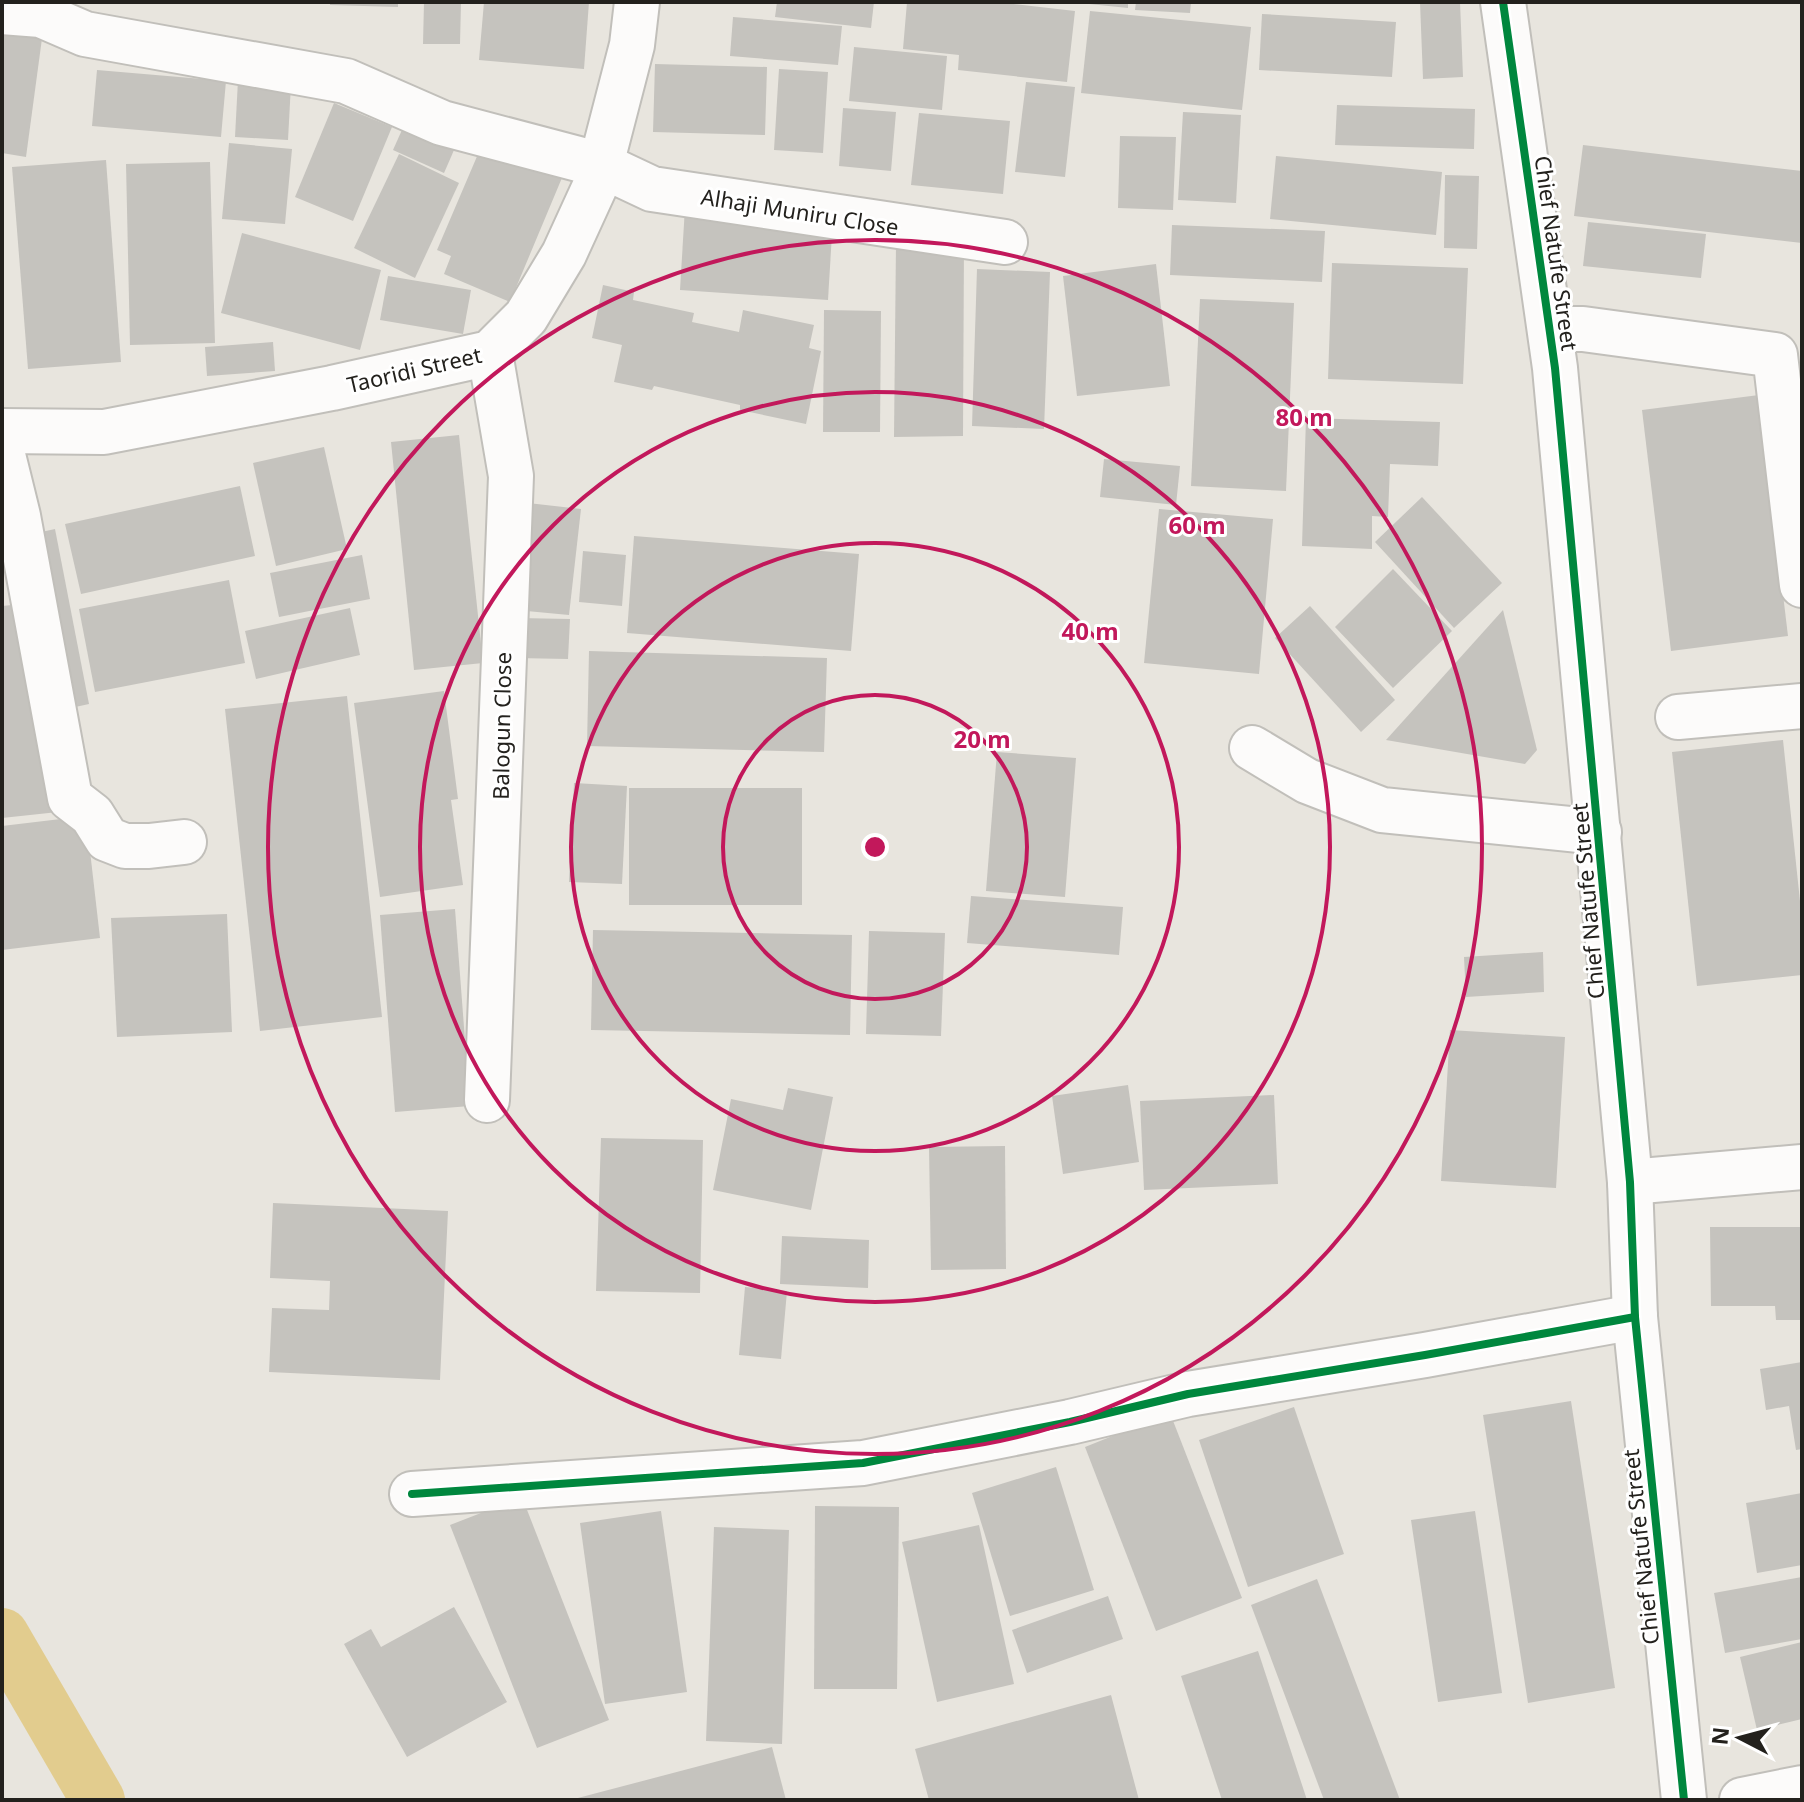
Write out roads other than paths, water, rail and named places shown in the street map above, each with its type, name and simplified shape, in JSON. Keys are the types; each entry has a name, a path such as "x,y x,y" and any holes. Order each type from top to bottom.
{"street":[{"name":"Taoridi Street","path":"2,431 104,432 332,388 490,353 526,317 564,254 596,184 632,45 637,2"},
{"name":"Chief Natufe Street","path":"1503,2 1551,329 1630,1182 1635,1317 1684,1800"},
{"name":"Alhaji Muniru Close","path":"2,12 41,15 85,34 346,81 442,123 601,165 652,189 1005,242"},
{"path":"1551,329 1583,329 1788,356 1802,585"},
{"name":"Balogun Close","path":"487,1100 511,476 490,353"},
{"path":"2,451 18,516 70,798 92,815 107,839 125,846 184,842"},
{"path":"1678,717 1802,706"},
{"path":"1252,748 1307,781 1382,810 1599,832"},
{"path":"1630,1182 1802,1167"},
{"path":"412,1494 863,1463 1070,1422 1188,1394 1635,1317"},
{"path":"1742,1800 1802,1788"}],"waterway":[{"path":"2,1635 98,1800"}]}
